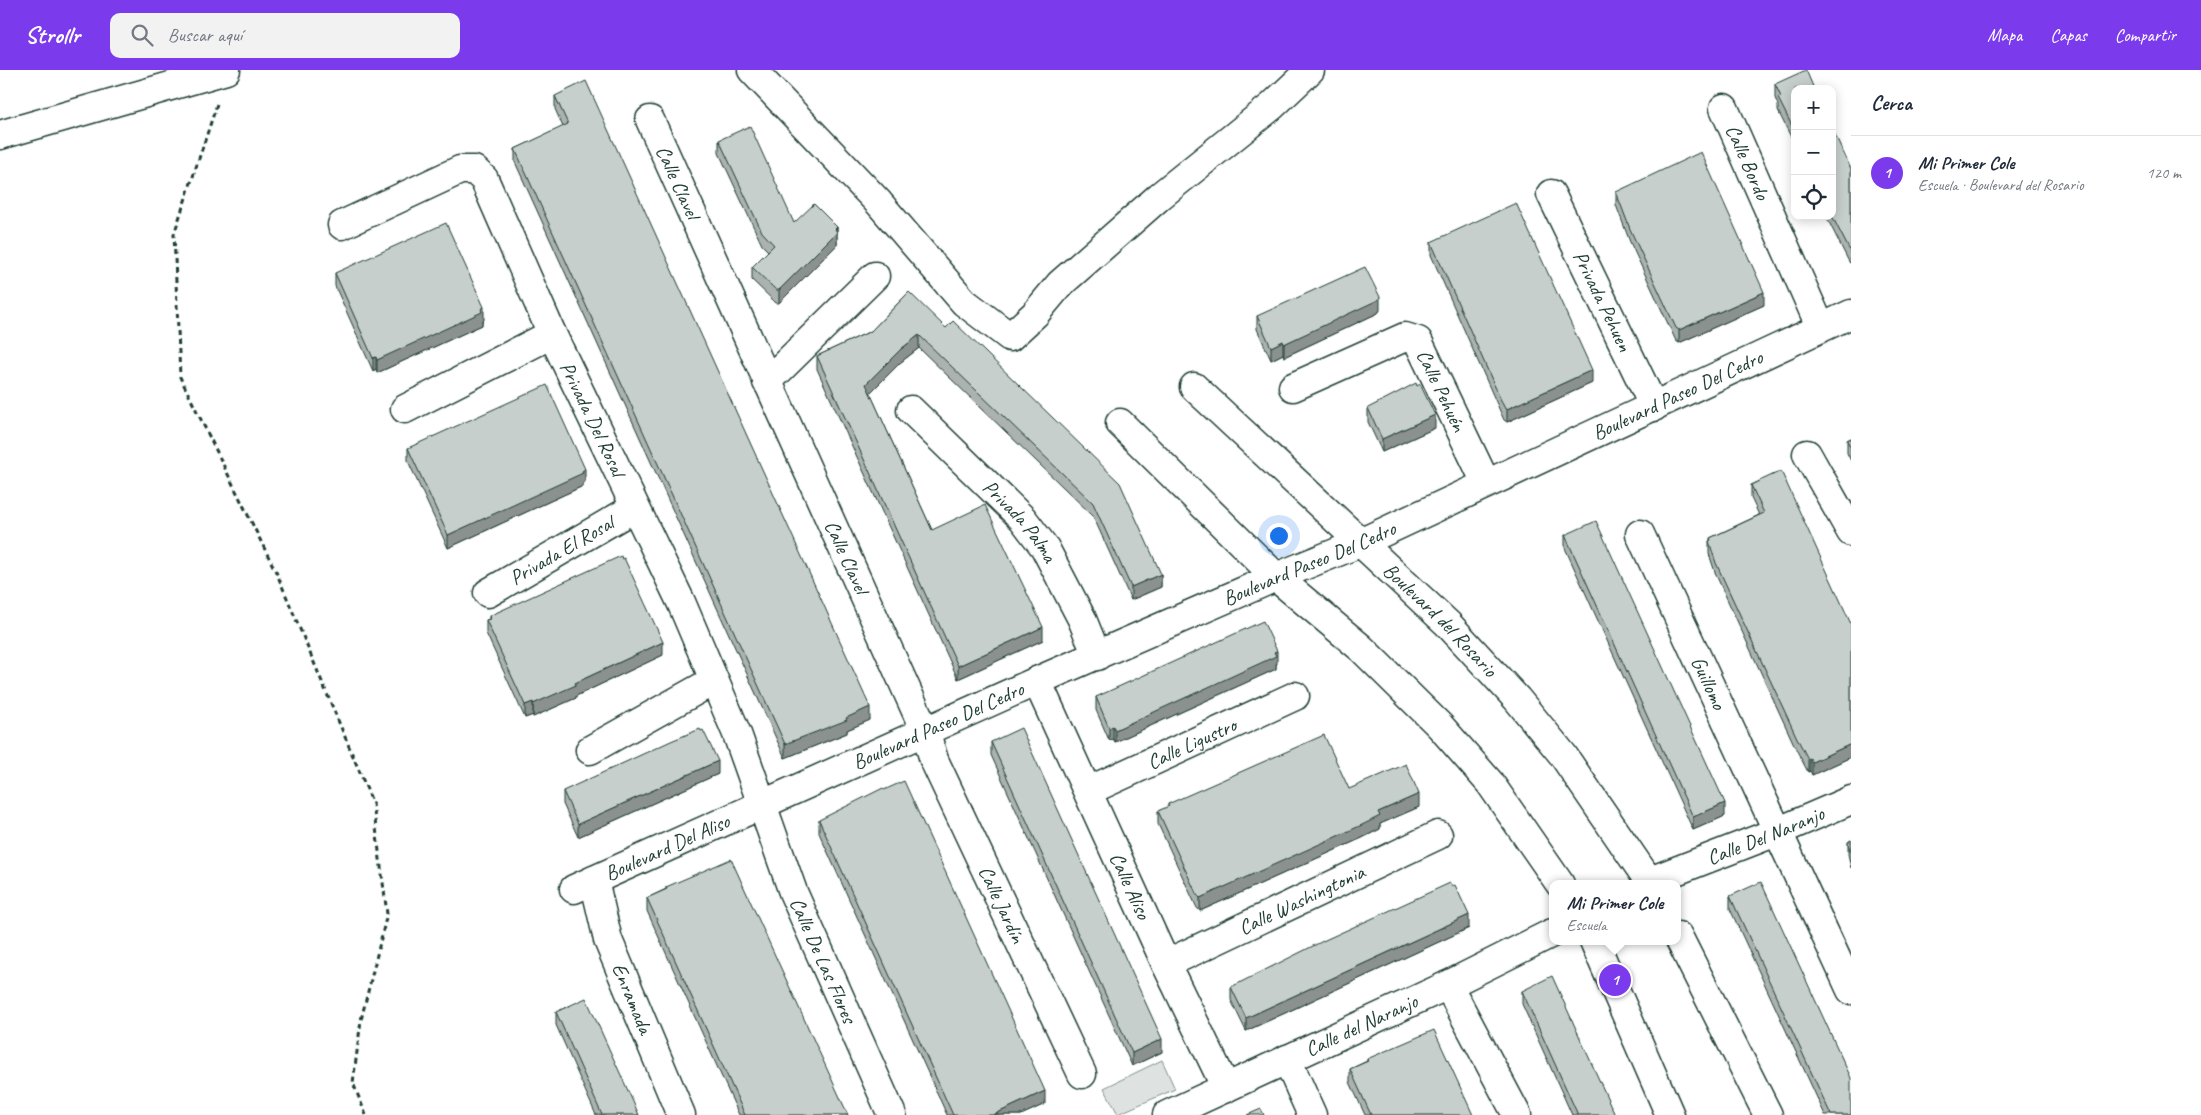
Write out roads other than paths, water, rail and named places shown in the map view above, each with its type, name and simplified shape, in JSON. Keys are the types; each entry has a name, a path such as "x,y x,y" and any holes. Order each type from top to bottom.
{"street":[{"path":"0,135 226,70"},
{"path":"752,70 879,202 964,302 1010,337 1035,314 1060,284 1160,196 1272,106 1310,70"},
{"name":"Calle Bordo","path":"1724,108 1820,326"},
{"name":"Calle Clavel","path":"650,120 766,382 926,733"},
{"name":"Privada Del Rosal","path":"342,225 460,170 474,170 484,180 552,334 634,508 681,602 737,734 762,804"},
{"name":"Privada Pehuen","path":"1551,194 1654,406"},
{"path":"766,382 875,276"},
{"name":"Boulevard Paseo Del Cedro","path":"762,804 926,733 1037,681 1276,577 1360,543 1654,406 1820,326 1851,314"},
{"path":"405,409 552,334"},
{"name":"Calle Pehuén","path":"1293,387 1405,337 1412,338 1418,341 1486,483"},
{"name":"Boulevard del Rosario","path":"1194,386 1448,624 1517,699 1563,755 1650,880"},
{"name":"Privada Palma","path":"911,410 1023,519 1045,548 1082,619 1097,656"},
{"path":"1120,423 1276,577 1361,648 1440,726 1490,783 1557,880"},
{"path":"1807,454 1850,526"},
{"name":"Privada El Rosal","path":"488,593 634,508"},
{"name":"Guillomo","path":"1640,534 1851,990"},
{"path":"590,750 713,681"},
{"name":"Calle Aliso","path":"1037,681 1166,964 1226,1088"},
{"name":"Calle Ligustro","path":"1088,791 1295,696"},
{"name":"Calle Jardín","path":"926,733 934,760 1082,1074"},
{"name":"Calle Del Naranjo","path":"1656,880 1851,800"},
{"name":"Boulevard Del Aliso","path":"584,884 762,804"},
{"name":"Calle De Las Flores","path":"762,804 793,892 892,1115"},
{"name":"Calle Washingtonia","path":"1166,964 1438,835"},
{"name":"Enramada","path":"584,884 681,1115"},
{"name":"Calle del Naranjo","path":"1167,1115 1448,985 1549,934"},
{"path":"1681,942 1768,1115"},
{"path":"1596,945 1670,1115"},
{"path":"1448,985 1517,1115"},
{"path":"1287,1059 1312,1115"}],"place":[{"name":"Mi Primer Cole","path":"1615,980"}]}
